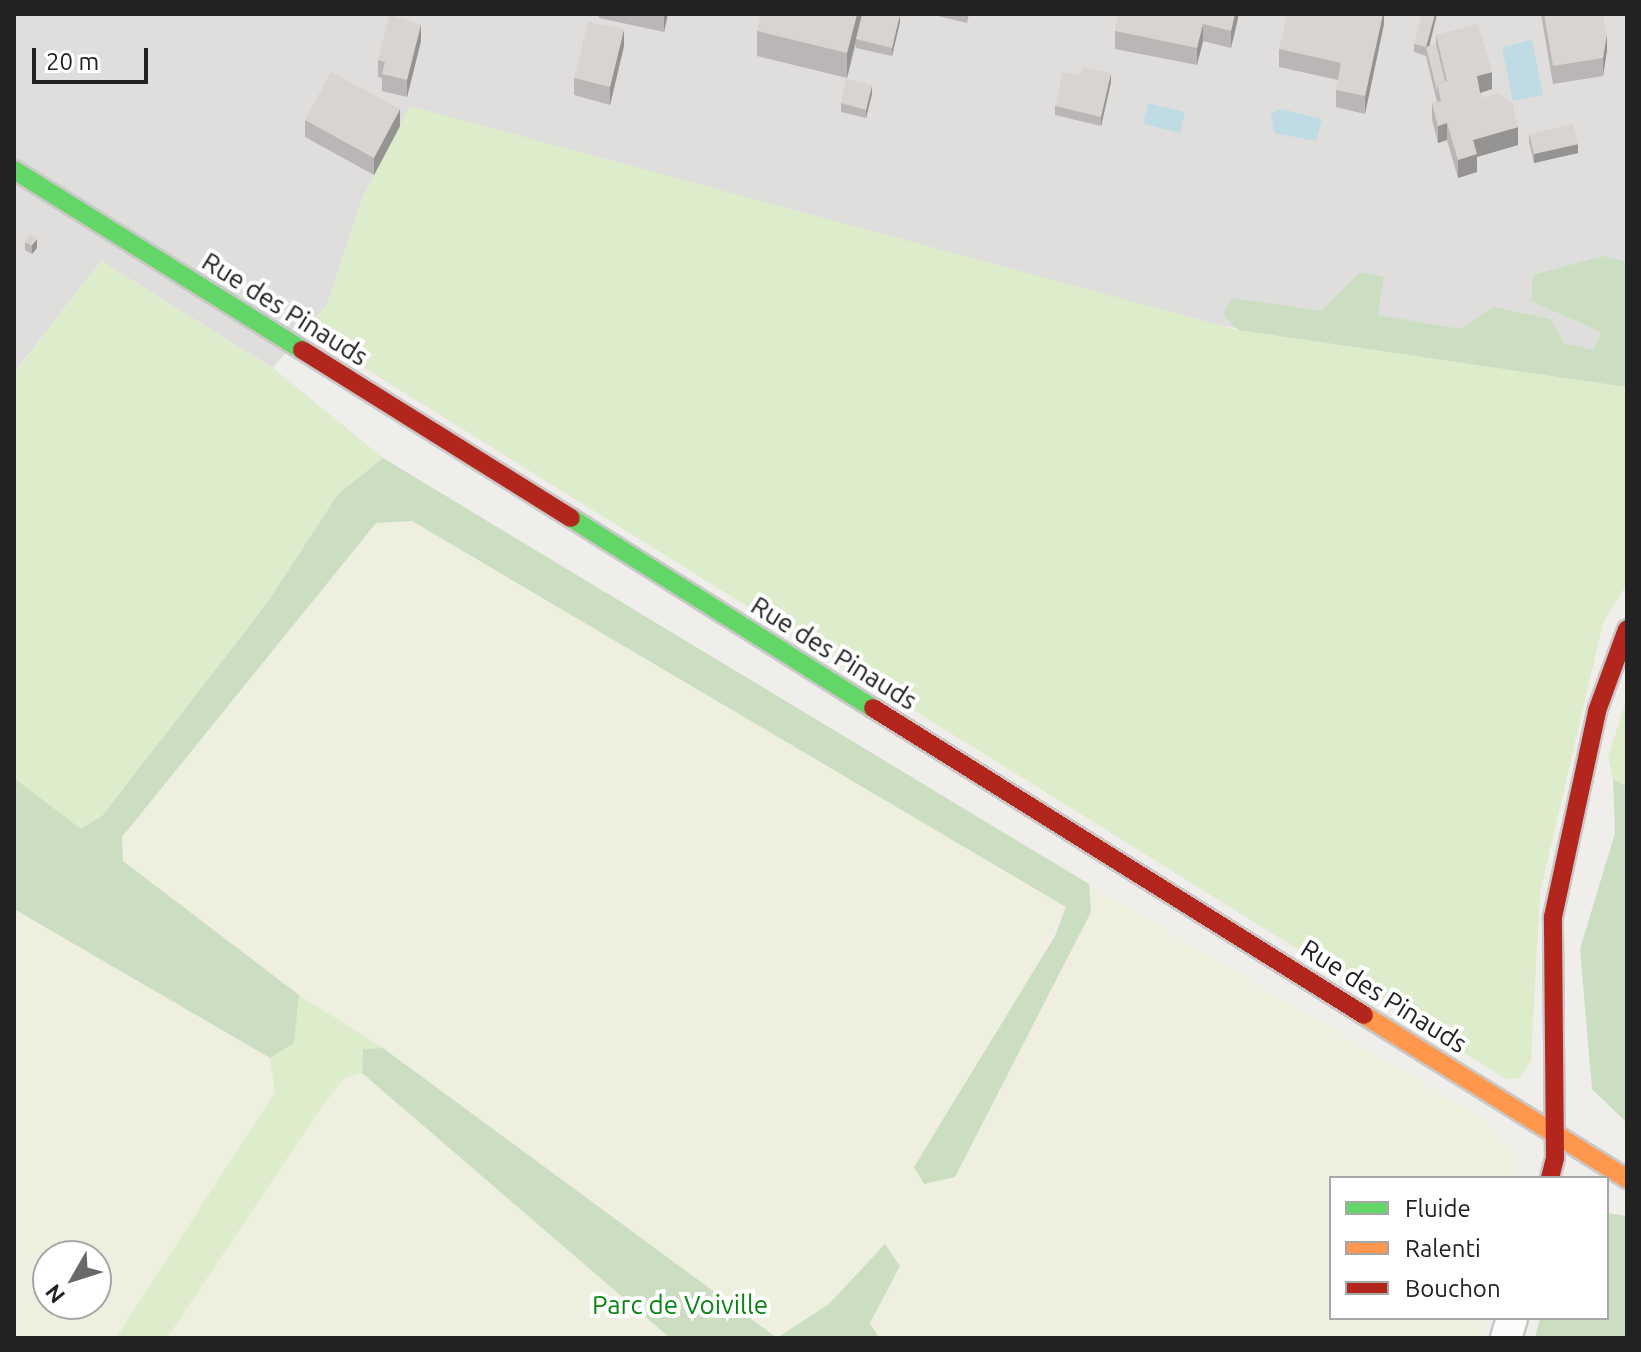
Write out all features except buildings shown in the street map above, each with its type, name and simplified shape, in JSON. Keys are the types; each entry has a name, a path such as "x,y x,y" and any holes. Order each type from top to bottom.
{"street":[{"name":"Rue des Pinauds","path":"14,170 1627,1179"},
{"path":"1550,1176 1553,917 1597,711 1627,629"}],"shaded area":[{"path":"14,14 1627,14 1627,387 363,196 328,303 273,368 101,261 14,373"}],"green space":[{"path":"410,106 1238,330 1627,387 1627,584 1603,623 1540,893 1531,1060 1520,1078 1506,1079 305,331 328,303 363,196"},
{"path":"1603,256 1627,262 1627,387 1238,330 1223,314 1232,298 1322,311 1360,272 1384,277 1378,315 1461,329 1493,307 1550,319 1565,344 1594,350 1601,332 1531,301 1533,275"},
{"path":"101,261 273,368 383,458 338,494 267,603 102,816 81,830 14,778 14,374"},
{"path":"383,458 1089,884 1091,912 955,1177 924,1184 914,1167 1055,936 1066,907 412,521 376,523 122,837 123,861 299,995 294,1043 270,1058 14,909 14,778 81,829 102,816 267,603 338,494"},
{"path":"412,521 1066,907 924,1184 955,1177 1091,912 1089,884 1487,1121 1514,1157 1514,1176 1329,1176 1329,1320 1487,1320 1481,1338 879,1338 870,1323 900,1266 885,1244 829,1304 777,1338 384,1048 363,1049 362,1073 670,1338 167,1338 318,1112 276,1092 116,1338 14,1338 14,909 269,1058 299,995 122,861 122,837 377,522"},
{"path":"1627,698 1627,786 1613,779 1608,757"},
{"path":"1613,779 1627,786 1627,1123 1592,1089 1580,949 1615,833"},
{"path":"299,995 383,1048 363,1049 362,1073 344,1078 318,1112 167,1338 116,1338 275,1092 270,1058 294,1043"},
{"name":"Parc de Voiville","path":"383,1048 777,1338 670,1338 362,1073 363,1049"},
{"path":"1609,1213 1627,1216 1627,1338 1535,1338 1540,1320 1609,1320"},
{"path":"885,1244 900,1266 870,1323 879,1338 777,1338 829,1304"}],"water":[{"path":"1532,40 1543,95 1513,101 1502,47"},
{"path":"1148,103 1185,112 1180,133 1143,124"},
{"path":"1281,109 1322,119 1316,141 1274,133 1271,113"}],"traffic: fast":[{"path":"14,170 302,350"},
{"path":"571,518 873,708"}],"traffic: slow":[{"path":"1364,1015 1627,1179"}],"traffic: jam":[{"path":"302,350 571,518"},
{"path":"1550,1176 1555,1158 1553,917 1597,711 1627,629"},
{"path":"873,708 1364,1015"}]}
